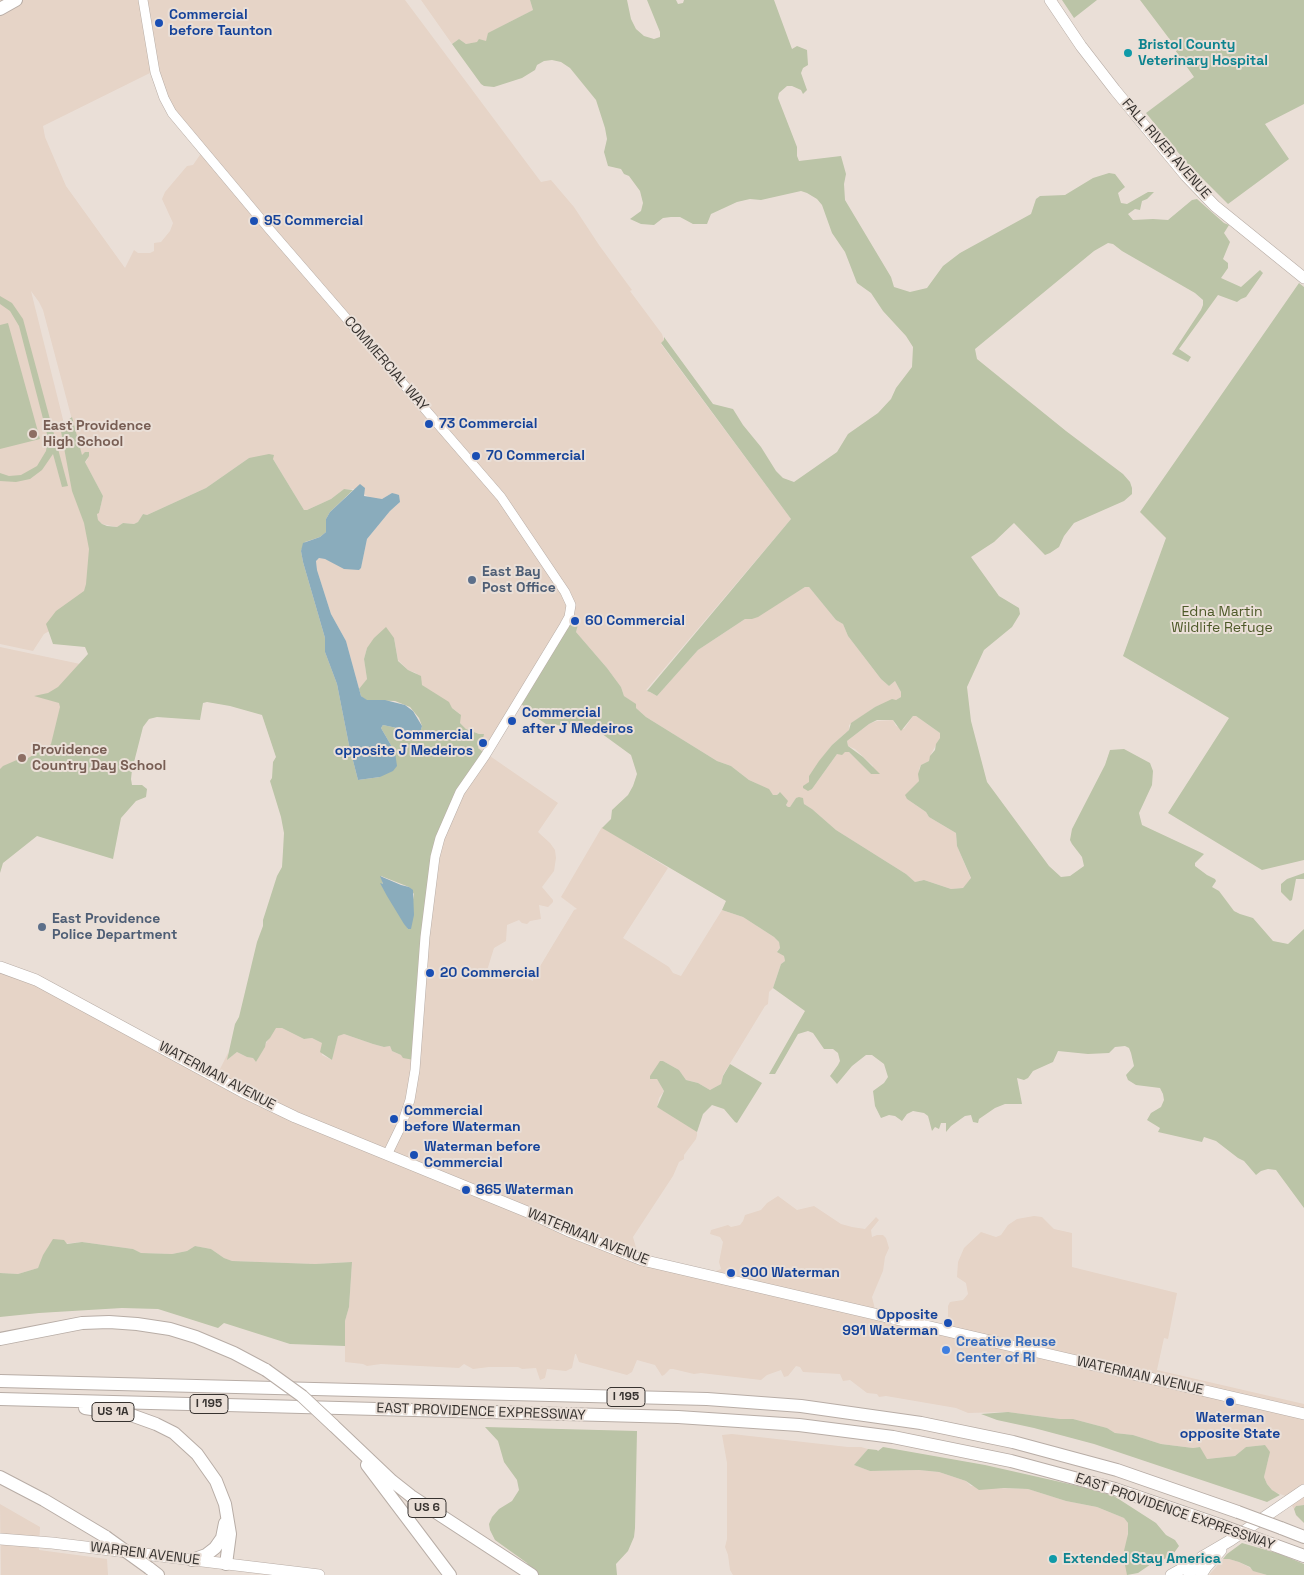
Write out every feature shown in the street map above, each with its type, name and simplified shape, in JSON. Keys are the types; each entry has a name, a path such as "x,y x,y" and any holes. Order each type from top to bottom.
{"highway":[{"path":"0,9 16,0"},
{"name":"US 6","path":"0,1339 82,1323 116,1322 144,1324 170,1329 202,1339 234,1353 266,1370 302,1396 392,1481 411,1496 532,1575"},
{"name":"EAST PROVIDENCE EXPRESSWAY","path":"0,1381 707,1399 794,1406 908,1421 1013,1442 1117,1470 1304,1536"},
{"name":"EAST PROVIDENCE EXPRESSWAY","path":"0,1399 678,1417 759,1421 826,1428 932,1444 1020,1463 1115,1489 1304,1556"},
{"name":"US 1A","path":"33,1400 131,1416 156,1424 174,1433 197,1454 209,1470 221,1492 226,1511 223,1534 218,1545 206,1555 192,1560"},
{"path":"333,1425 367,1466 450,1575"},
{"path":"0,1477 44,1500 106,1537 154,1571"},
{"path":"226,1511 230,1534 226,1564"}],"main road":[{"name":"FALL RIVER AVENUE","path":"1050,0 1094,63 1167,156 1215,206 1304,278"},
{"name":"WATERMAN AVENUE","path":"0,967 36,980 295,1117 626,1254 656,1264 1304,1414"},
{"path":"1171,1575 1231,1540 1304,1490"},
{"name":"WARREN AVENUE","path":"0,1539 46,1542 320,1575"},
{"path":"1201,1575 1208,1564 1231,1540"},
{"path":"1189,1575 1202,1557"}],"street":[{"name":"COMMERCIAL WAY","path":"143,0 154,72 172,113 270,230 502,497 565,592 571,605 569,617 564,626 460,792 440,838 435,857 426,928 418,1010 415,1070 410,1100 402,1124 387,1155"}],"shaded area":[{"path":"0,0 405,0 541,182 551,180 574,207 632,290 630,291 662,334 664,340 661,344 791,519 646,690 657,696 698,650 745,619 752,619 805,587 809,587 836,620 843,624 848,636 881,679 889,686 895,681 901,692 901,697 875,707 849,725 849,730 832,745 809,776 812,789 837,754 849,752 871,774 873,766 855,749 848,746 847,741 869,724 877,721 893,720 896,726 904,729 913,716 916,716 940,733 940,738 929,761 921,765 919,781 907,799 926,812 929,817 956,833 957,846 971,879 963,888 951,889 924,880 915,882 906,874 836,830 804,804 803,800 796,798 788,807 779,792 777,795 773,795 768,789 749,780 731,766 717,761 646,717 636,708 635,704 624,696 621,687 607,668 576,632 577,627 572,611 487,754 558,803 538,832 555,850 554,871 542,887 553,902 548,907 539,905 541,919 530,921 527,924 519,920 507,925 506,941 494,948 485,977 529,979 533,981 533,978 574,910 577,909 561,897 602,827 668,868 623,938 669,967 673,973 681,976 722,910 743,917 774,937 779,942 780,948 777,951 784,956 785,961 781,964 773,988 769,992 768,1004 723,1075 721,1084 710,1090 698,1083 686,1080 679,1070 663,1061 650,1076 657,1079 664,1091 659,1098 657,1107 691,1127 697,1132 697,1135 684,1155 684,1159 679,1162 673,1176 633,1237 637,1251 633,1253 714,1272 721,1269 719,1262 723,1242 720,1237 710,1234 711,1230 728,1225 731,1227 740,1225 745,1215 761,1210 767,1203 778,1196 797,1210 814,1206 841,1224 852,1227 865,1229 876,1217 879,1220 871,1230 872,1237 883,1235 889,1248 885,1257 883,1271 872,1297 875,1309 948,1332 946,1322 950,1302 963,1300 968,1294 966,1283 957,1277 958,1262 964,1248 981,1232 996,1237 1001,1235 1008,1225 1017,1219 1034,1216 1042,1217 1054,1229 1072,1233 1072,1267 1177,1293 1168,1339 1164,1338 1157,1370 1304,1404 1304,1505 1296,1506 1294,1509 1286,1496 1274,1492 1267,1484 1264,1477 1269,1457 1265,1445 1246,1447 1235,1456 1206,1459 1200,1447 1193,1448 1161,1444 1133,1435 1115,1433 1107,1428 1073,1419 1008,1412 968,1413 956,1408 886,1396 879,1397 877,1394 867,1393 850,1380 843,1381 840,1374 803,1372 800,1367 796,1366 788,1376 784,1377 781,1370 767,1375 761,1380 701,1373 694,1374 673,1369 670,1369 662,1376 655,1365 637,1360 632,1372 627,1375 579,1362 575,1354 572,1368 566,1371 547,1369 545,1378 540,1380 536,1368 489,1367 473,1369 464,1364 459,1368 381,1364 367,1366 345,1362 345,1321 349,1307 352,1262 315,1264 231,1261 211,1249 195,1246 187,1251 172,1254 141,1253 133,1249 82,1242 49,1245 38,1268 18,1274 0,1273 0,968 61,992 216,1077 228,1053 228,1059 237,1052 253,1058 256,1062 275,1027 282,1028 304,1039 312,1038 322,1043 322,1055 332,1060 338,1035 344,1034 384,1047 390,1046 392,1051 401,1055 441,834 486,754 478,748 483,739 483,734 466,729 460,723 460,714 422,685 416,673 408,670 398,660 394,638 367,648 364,659 367,679 362,688 359,689 346,641 331,614 316,561 319,558 325,559 359,570 367,539 400,502 392,493 382,499 371,498 355,489 344,489 331,499 304,510 273,459 249,458 206,488 147,515 143,514 138,522 134,524 123,523 117,527 102,524 98,520 97,513 99,513 103,496 85,462 88,459 82,456 43,310 31,291 106,592 60,625 44,634 33,651 0,644","holes":["152,72 157,84 204,149 193,165 187,166 165,192 162,199 173,223 170,231 161,242 154,243 154,251 138,253 134,250 125,268 66,186 45,137 43,126"]},
{"path":"421,0 530,0 533,10 489,33 486,41 466,44 459,39 452,44"},
{"name":"Providence Country Day School","path":"0,647 85,665 67,738 0,852"},
{"path":"732,1434 861,1447 868,1449 854,1465 870,1471 919,1470 939,1472 966,1481 971,1486 1028,1489 1066,1501 1097,1507 1124,1518 1128,1523 1127,1575 733,1575 730,1570 725,1547 727,1539 727,1463 722,1435"},
{"path":"0,1504 40,1527 39,1550 107,1559 108,1575 1,1575"},
{"path":"1223,1559 1239,1562 1267,1575 1209,1575"}],"green space":[{"path":"530,0 627,0 631,19 636,29 644,36 654,39 660,37 660,32 647,0 676,0 678,4 683,3 684,0 774,0 792,49 797,46 807,50 808,65 803,68 801,73 807,90 803,94 801,90 787,86 779,93 778,98 797,147 799,161 841,156 846,174 844,184 845,200 891,277 894,287 910,292 927,288 943,266 960,253 1031,214 1036,199 1040,196 1065,195 1093,178 1109,173 1115,174 1125,187 1118,193 1121,203 1127,204 1148,192 1154,192 1142,201 1140,210 1135,209 1128,214 1133,220 1168,220 1192,200 1197,199 1224,223 1229,225 1224,233 1230,242 1223,259 1228,263 1228,268 1221,278 1241,287 1260,270 1263,273 1246,297 1237,302 1218,295 1179,349 1191,357 1188,362 1172,354 1201,310 1203,300 1195,293 1113,244 1108,243 1094,251 975,349 977,359 1123,474 1130,482 1132,494 1124,501 1074,523 1064,536 1059,547 1045,555 1014,523 994,542 971,557 999,596 1019,608 1020,614 1012,627 984,650 967,687 971,721 987,782 1049,866 1061,877 1070,876 1084,866 1082,857 1070,840 1072,829 1105,765 1110,750 1124,749 1150,763 1153,771 1152,785 1139,813 1142,825 1204,854 1195,863 1195,866 1215,879 1216,881 1212,887 1219,891 1234,911 1253,918 1273,941 1288,944 1304,929 1304,1208 1276,1170 1268,1169 1256,1175 1244,1161 1216,1141 1204,1137 1202,1142 1158,1132 1160,1128 1147,1120 1151,1113 1161,1107 1164,1100 1163,1094 1160,1088 1136,1085 1128,1080 1126,1075 1134,1066 1129,1048 1125,1046 1115,1047 1109,1053 1088,1054 1058,1051 1053,1062 1033,1071 1024,1080 1017,1078 1022,1104 1005,1104 995,1108 979,1119 978,1123 973,1122 971,1115 965,1116 946,1132 946,1123 941,1123 939,1129 935,1127 932,1131 928,1116 924,1113 913,1111 907,1114 902,1121 895,1116 889,1115 881,1118 875,1106 873,1091 884,1083 888,1077 884,1064 872,1055 866,1055 852,1066 837,1084 830,1076 840,1061 838,1053 833,1049 824,1049 813,1033 808,1031 798,1034 775,1074 769,1074 805,1011 773,988 781,964 785,961 784,956 777,952 780,948 779,942 743,917 722,910 726,901 602,828 611,819 612,810 628,795 633,786 637,774 631,755 594,728 579,721 564,726 546,724 517,702 572,611 574,619 579,621 576,632 607,668 621,687 624,696 636,704 636,708 646,717 717,761 731,766 749,780 769,789 773,795 777,795 780,792 788,801 786,805 788,807 796,798 803,798 804,804 836,830 906,874 915,882 924,880 951,889 963,888 971,878 957,846 956,833 929,817 926,812 907,799 905,795 919,781 918,774 921,765 929,761 940,738 940,733 916,716 913,716 901,731 893,720 877,720 847,741 848,746 863,757 880,774 871,774 849,752 845,752 842,755 837,754 812,789 808,791 803,788 809,782 809,776 819,761 832,745 849,730 851,723 875,707 901,697 901,692 895,681 889,686 881,679 848,636 843,624 836,620 809,587 805,587 758,617 745,619 698,650 657,696 647,691 791,519 661,343 664,337 713,404 733,409 776,471 783,478 794,482 837,452 848,434 878,413 891,399 896,388 912,367 913,347 906,336 883,311 871,293 857,283 845,252 832,233 822,205 817,199 807,193 801,191 761,200 750,199 737,202 711,214 707,224 693,224 680,217 663,218 654,225 641,224 630,219 641,211 643,203 640,191 621,169 608,166 604,152 607,139 605,128 596,100 570,68 561,62 544,61 537,65 535,70 522,78 494,87 484,86 452,44 459,39 466,44 477,42 479,39 486,41 488,33 533,10"},
{"path":"1062,0 1097,0 1074,18"},
{"path":"1140,0 1304,0 1304,104 1265,124 1289,159 1228,204 1186,162 1146,113 1194,77 1175,50 1177,49"},
{"name":"Edna Martin Wildlife Refuge","path":"1299,283 1304,287 1304,860 1262,870 1168,813 1229,718 1123,656 1166,538 1140,512"},
{"path":"0,296 12,303 23,319 68,486 62,487 53,454 42,470 30,479 16,482 0,481 0,473 9,476 21,475 37,466 46,451 48,438 19,326 10,311 0,304"},
{"path":"8,323 40,439 0,449 0,325"},
{"path":"72,417 82,455 85,452 89,452 85,462 103,496 99,513 97,514 98,520 107,526 117,527 123,523 134,524 138,522 143,514 147,515 206,488 249,458 269,454 274,455 273,459 304,510 331,499 344,489 353,490 330,512 326,519 326,532 320,537 305,542 301,551 325,638 325,652 337,684 358,780 380,777 395,752 381,728 383,725 397,728 411,735 420,733 422,726 419,718 410,707 395,701 366,700 361,696 359,689 367,679 364,659 367,648 374,638 386,627 394,638 398,661 408,670 421,676 422,685 449,702 452,708 461,715 460,723 466,729 484,734 482,743 478,748 486,754 479,762 441,834 414,1060 403,1058 392,1051 390,1046 384,1047 344,1034 338,1036 332,1060 320,1052 322,1043 312,1038 304,1039 282,1028 276,1028 266,1042 256,1062 253,1058 237,1052 227,1060 263,920 277,876 282,867 284,833 270,781 272,778 273,762 276,757 262,715 207,702 203,703 200,720 157,717 149,719 143,727 131,779 132,785 142,785 147,789 146,797 136,801 121,818 113,859 37,836 3,863 0,873 0,769 19,759 25,760 33,755 36,747 48,747 51,744 60,707 59,703 34,696 48,693 58,687 88,654 85,647 53,644 46,624 56,611 84,591 89,549 84,523 72,491 60,426","holes":["381,876 409,887 414,894 408,929 383,885"]},
{"path":"1304,873 1304,879 1296,879 1292,900 1290,901 1281,892 1281,884 1287,879"},
{"path":"660,1061 679,1070 686,1080 698,1083 710,1090 721,1084 730,1064 762,1083 737,1123 724,1109 712,1105 703,1114 697,1132 657,1107 664,1091 657,1079 650,1079 650,1076"},
{"path":"53,1239 64,1240 67,1244 82,1242 133,1249 141,1253 172,1254 187,1251 195,1246 211,1249 232,1261 315,1264 352,1262 349,1307 345,1321 345,1346 290,1344 224,1323 218,1328 158,1309 122,1308 0,1317 0,1273 18,1274 38,1268 43,1255"},
{"path":"1008,1412 1073,1419 1107,1428 1115,1433 1133,1435 1161,1444 1193,1448 1200,1447 1207,1459 1235,1456 1246,1447 1265,1445 1270,1452 1264,1477 1272,1490 1280,1495 1267,1502 1094,1444 997,1420 981,1414"},
{"path":"485,1427 637,1431 634,1537 628,1551 616,1564 617,1575 533,1575 527,1563 495,1540 489,1524 492,1517 499,1509 512,1501 519,1490 517,1480 504,1462 498,1441"},
{"path":"883,1447 985,1465 1114,1496 1156,1523 1179,1546 1171,1557 1154,1562 1138,1573 1127,1575 1123,1555 1128,1534 1128,1523 1124,1518 1097,1507 1066,1501 1028,1489 979,1490 966,1481 939,1472 919,1470 870,1471 854,1465 868,1449 878,1451"},
{"path":"1304,1505 1304,1523 1296,1515 1294,1509 1296,1506"},
{"path":"1242,1543 1280,1554 1304,1564 1304,1575 1267,1575 1253,1571 1250,1567 1239,1562 1223,1559"}],"water":[{"path":"360,484 365,488 364,496 382,499 392,493 399,495 400,502 367,539 359,570 344,569 325,559 319,558 316,561 317,570 331,614 346,641 361,696 367,700 385,700 405,705 413,711 422,726 420,733 411,735 397,728 383,725 381,728 395,752 397,766 393,771 380,777 358,780 337,684 325,652 325,638 301,551 303,543 320,537 326,532 326,519 330,512"},
{"path":"380,876 413,890 414,915 411,929 408,929 404,924 387,896 380,883 383,884"}],"place":[{"name":"Commercial before Taunton","path":"159,23"},
{"name":"Bristol County Veterinary Hospital","path":"1128,53"},
{"name":"95 Commercial","path":"254,221"},
{"name":"73 Commercial","path":"429,424"},
{"name":"East Providence High School","path":"33,434"},
{"name":"70 Commercial","path":"476,456"},
{"name":"East Bay Post Office","path":"472,580"},
{"name":"60 Commercial","path":"575,621"},
{"name":"Commercial after J Medeiros","path":"512,721"},
{"name":"Commercial opposite J Medeiros","path":"483,743"},
{"name":"Providence Country Day School","path":"22,758"},
{"name":"East Providence Police Department","path":"42,927"},
{"name":"20 Commercial","path":"430,973"},
{"name":"Commercial before Waterman","path":"394,1119"},
{"name":"Waterman before Commercial","path":"414,1155"},
{"name":"865 Waterman","path":"466,1190"},
{"name":"900 Waterman","path":"731,1273"},
{"name":"Opposite 991 Waterman","path":"948,1323"},
{"name":"Creative Reuse Center of RI","path":"946,1350"},
{"name":"Waterman opposite State","path":"1230,1402"},
{"name":"Extended Stay America","path":"1053,1559"}]}
